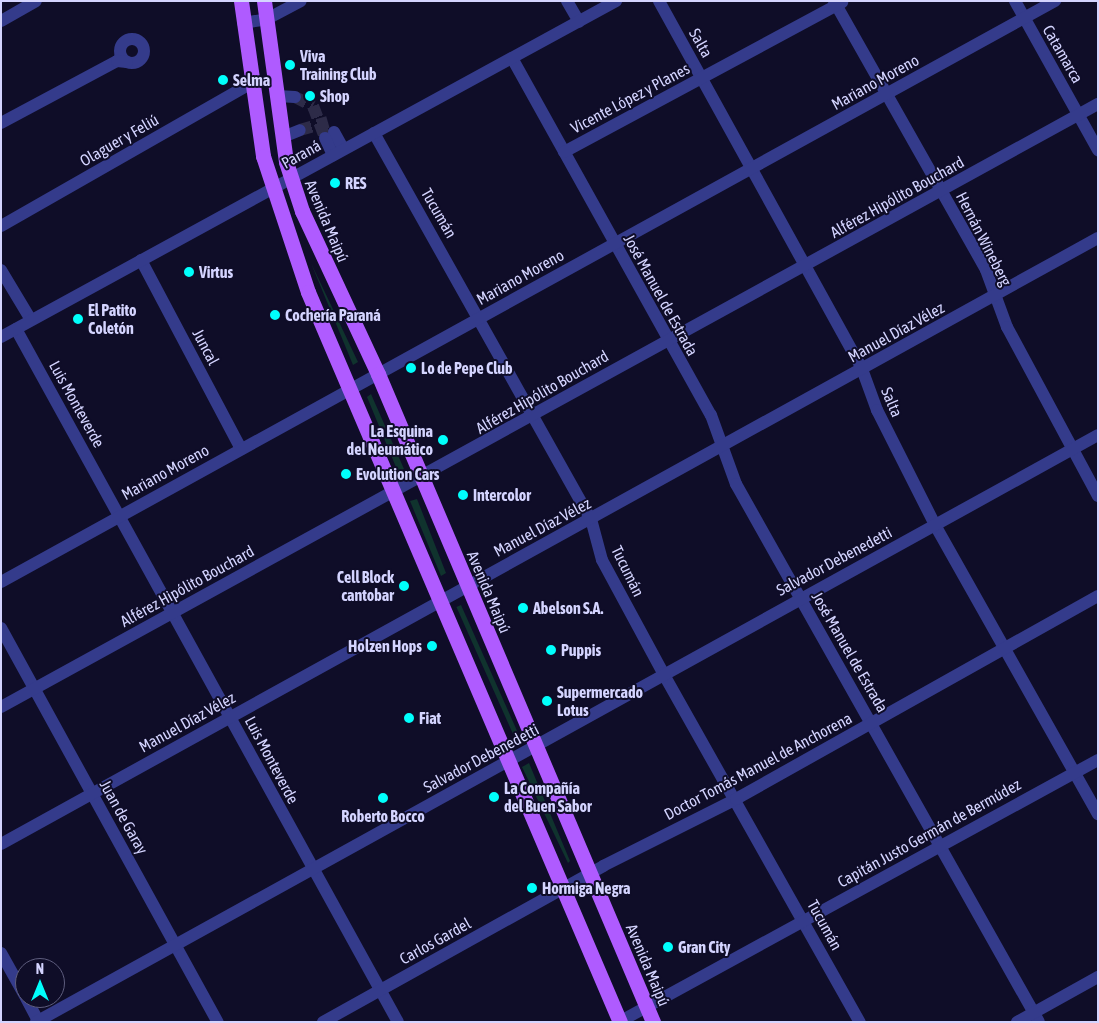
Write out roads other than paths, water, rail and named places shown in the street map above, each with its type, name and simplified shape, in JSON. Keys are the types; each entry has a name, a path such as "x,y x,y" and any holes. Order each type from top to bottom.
{"main road":[{"path":"241,1 252,83 271,190 349,389 395,491 620,1022"},
{"name":"Avenida Maipú","path":"264,1 290,178 378,374 589,874 651,1015"}],"street":[{"path":"1,21 36,1"},
{"path":"243,23 266,19 301,1"},
{"path":"567,1 579,22"},
{"name":"Paraná","path":"1,337 271,190 338,151 616,1"},
{"name":"Salta","path":"659,1 862,370 877,410 935,525 1098,814"},
{"name":"Catamarca","path":"1015,1 1098,150"},
{"name":"Mariano Moreno","path":"1,582 1055,1"},
{"name":"Vicente López y Planes","path":"564,152 838,2"},
{"name":"Hernán Wineberg","path":"838,2 886,94 942,192 996,294 1007,327 1098,496"},
{"path":"1,123 121,58"},
{"name":"José Manuel de Estrada","path":"512,58 725,445 736,484 1036,1017"},
{"name":"Olaguer y Feliú","path":"1,226 252,83"},
{"path":"277,96 295,97"},
{"name":"Alférez Hipólito Bouchard","path":"1,707 422,478 666,340 942,192 1098,104"},
{"path":"283,137 300,130"},
{"name":"Tucumán","path":"374,133 534,414 591,520 602,560 663,673 736,799 860,1022"},
{"path":"330,135 338,151"},
{"name":"Manuel Díaz Vélez","path":"1,844 466,585 591,520 1098,238"},
{"name":"Juncal","path":"141,260 241,449"},
{"path":"1,270 31,320"},
{"name":"Luis Monteverde","path":"16,328 173,612 310,867 381,989 398,1022"},
{"name":"Salvador Debenedetti","path":"38,1021 310,867 537,748 663,673 1098,435"},
{"name":"Doctor Tomás Manuel de Anchorena","path":"563,888 736,799 1006,650 1098,596"},
{"name":"Juan de Garay","path":"1,628 218,1022"},
{"name":"Capitán Justo Germán de Bermúdez","path":"620,1022 651,1015 804,920 1098,760"},
{"name":"Carlos Gardel","path":"322,1022 563,888"},
{"path":"1,953 15,978"},
{"path":"1017,1022 1036,1017 1098,977"},
{"path":"32,1008 38,1021"}],"tunnel":[{"path":"295,97 313,106 325,138"},
{"path":"300,130 328,122"}],"place":[{"name":"Viva Training Club","path":"290,65"},
{"name":"Selma","path":"223,80"},
{"name":"Shop","path":"310,96"},
{"name":"RES","path":"335,183"},
{"name":"Virtus","path":"189,272"},
{"name":"Cochería Paraná","path":"275,315"},
{"name":"El Patito Coletón","path":"78,319"},
{"name":"Lo de Pepe Club","path":"411,368"},
{"name":"La Esquina del Neumático","path":"443,440"},
{"name":"Evolution Cars","path":"346,474"},
{"name":"Intercolor","path":"463,495"},
{"name":"Cell Block cantobar","path":"404,586"},
{"name":"Abelson S.A.","path":"523,608"},
{"name":"Holzen Hops","path":"432,646"},
{"name":"Puppis","path":"551,650"},
{"name":"Supermercado Lotus","path":"547,701"},
{"name":"Fiat","path":"409,718"},
{"name":"La Compañía del Buen Sabor","path":"494,797"},
{"name":"Roberto Bocco","path":"383,798"},
{"name":"Hormiga Negra","path":"532,888"},
{"name":"Gran City","path":"668,947"}]}
